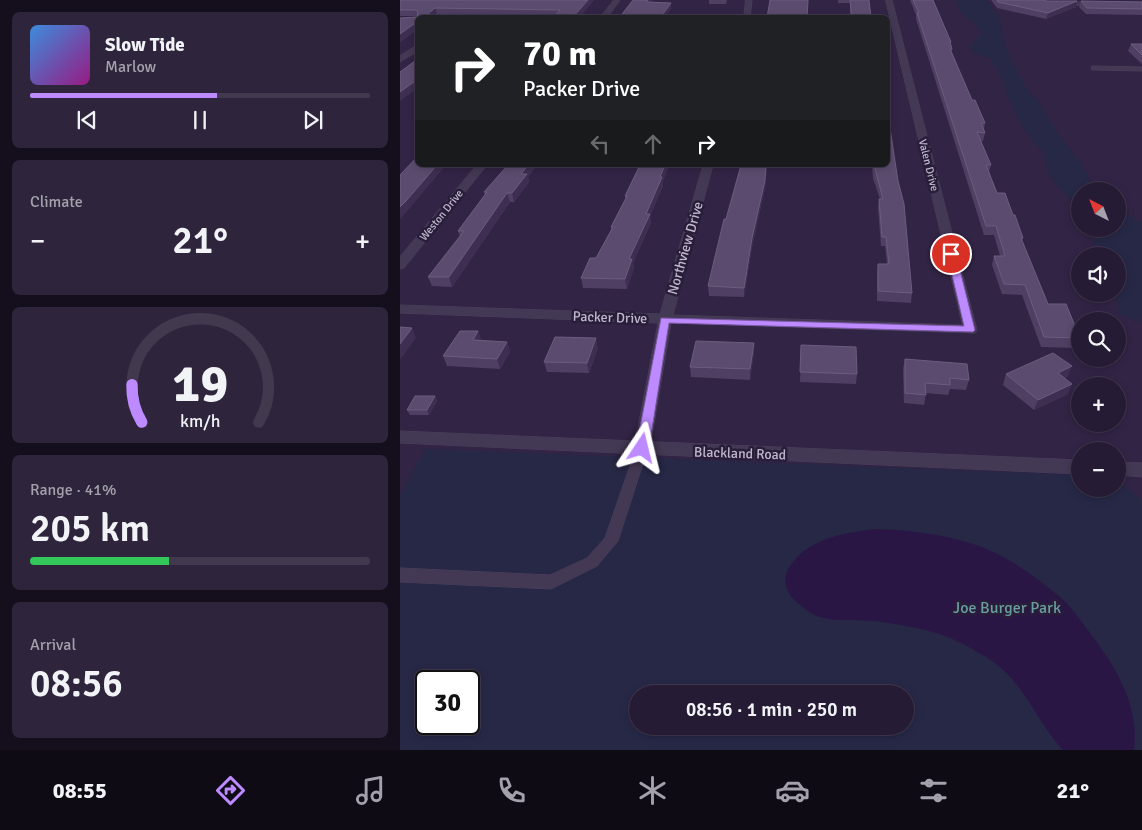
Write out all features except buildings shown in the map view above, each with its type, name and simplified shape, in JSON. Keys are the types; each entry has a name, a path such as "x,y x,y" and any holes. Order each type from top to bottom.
{"street":[{"path":"605,15 617,0"},
{"path":"748,15 750,0"},
{"name":"Valen Drive","path":"889,0 892,28 970,330"},
{"path":"1044,3 1142,4"},
{"path":"400,60 415,49"},
{"path":"1095,68 1142,69"},
{"name":"Weston Drive","path":"400,265 480,167"},
{"name":"Northview Drive","path":"642,448 665,320 707,167"},
{"name":"Packer Drive","path":"400,309 970,330"},
{"name":"Blackland Road","path":"400,438 1071,467"},
{"path":"1126,470 1141,472"}],"lane":[{"path":"400,575 551,582 592,562 611,541 642,448"}],"green space":[{"path":"956,0 987,0 999,16 1006,47 1026,88 1039,102 1059,135 1080,161 1091,182 1071,182 1071,201 1050,177 1042,151 1022,127 1005,91 1004,83 991,59 973,53 970,49 971,43 981,35 978,27 961,12"},
{"path":"1126,214 1142,223 1142,318 1140,322 1126,317 1126,312 1119,312 1117,302 1126,302 1126,247 1096,247 1092,238 1126,238"},
{"name":"Joe Burger Park","path":"425,449 1071,475 1071,497 1126,497 1126,488 1140,498 1142,502 1142,750 400,750 400,496"}],"shaded area":[{"path":"875,529 937,535 985,548 1019,566 1060,597 1071,608 1097,642 1123,685 1133,717 1135,733 1134,750 1063,750 1010,677 986,657 956,640 914,627 874,621 826,618 811,613 797,603 788,591 785,577 793,562 801,554 810,547 831,538"}],"route":[{"path":"642,448 665,320 970,330 951,254"}]}
